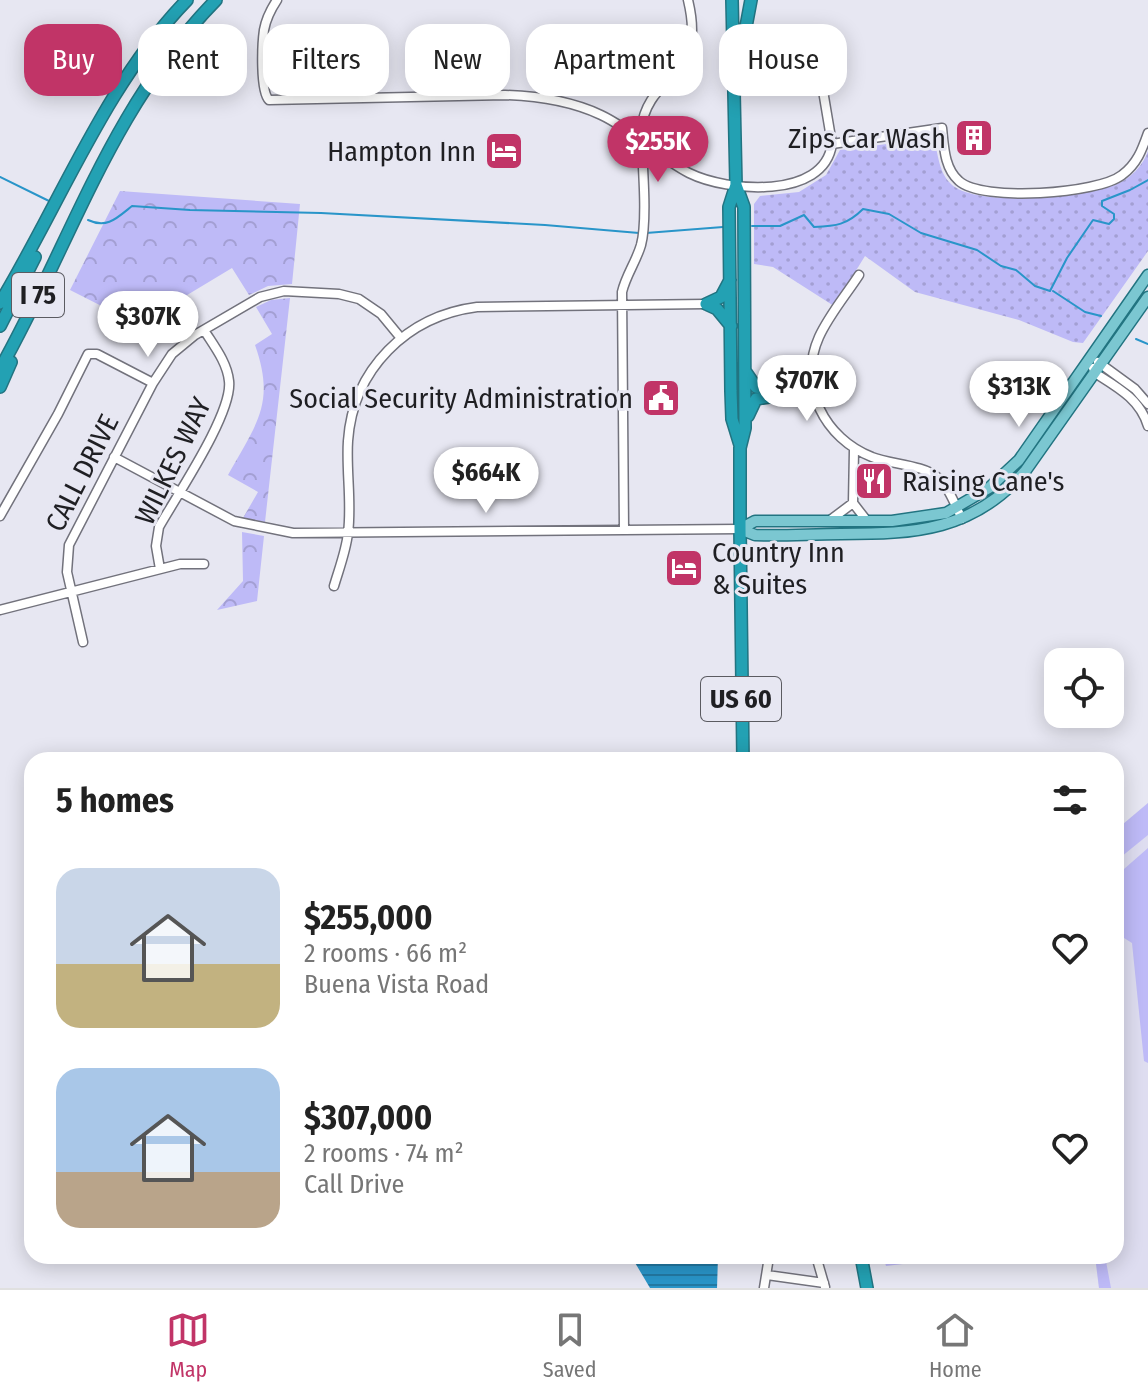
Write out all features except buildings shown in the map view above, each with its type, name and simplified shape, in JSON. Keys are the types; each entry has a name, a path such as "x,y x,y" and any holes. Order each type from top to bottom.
{"highway":[{"name":"I 75","path":"0,326 71,176 131,70 171,16 187,0"},
{"name":"I 75","path":"0,369 109,148 147,84 182,37 216,0"},
{"name":"US 60","path":"732,0 733,24"},
{"path":"746,24 751,0"},
{"name":"US 60","path":"735,96 736,185 729,207 730,279 732,419 740,448"},
{"path":"0,303 71,176"},
{"name":"US 60","path":"736,185 744,207 745,428 740,448 743,752"},
{"path":"0,387 74,219"},
{"path":"706,304 721,297 730,279"},
{"path":"706,304 724,315 731,327"},
{"path":"744,368 751,383 775,394"},
{"path":"745,428 752,403 775,394"},
{"path":"862,1264 867,1288"}],"main road":[{"path":"740,529 755,521 911,519 946,513 989,488 1019,460 1148,275"},
{"path":"740,529 755,535 888,534 928,530 962,519 994,500 1016,482 1148,297"}],"street":[{"path":"277,0 269,11 264,31 266,99 542,97 591,111 689,173 710,181 736,185 794,184 814,176 825,166 832,144 824,96"},
{"path":"624,530 622,305 625,280 643,228 641,130 646,108 682,66 692,46 688,0"},
{"path":"832,144 942,128 946,159 960,182 973,188 1034,194 1106,184 1121,176 1136,162 1148,133"},
{"path":"859,275 819,336 813,360 814,394 827,425 854,450 889,464 933,474 944,485 962,519"},
{"name":"CALL DRIVE","path":"83,642 66,559 69,545 153,383 172,354 204,330 260,297 296,291 339,294 359,299 381,314 400,337"},
{"path":"334,586 348,532 348,442 353,412 366,380 400,337 429,320 460,309 706,304"},
{"name":"WILKES WAY","path":"160,569 157,535 222,415 230,393 227,372 204,330"},
{"path":"0,516 88,354 97,354 153,383"},
{"path":"1089,360 1139,407 1148,426"},
{"path":"1098,368 1135,389 1148,404"},
{"path":"775,394 814,394"},
{"path":"854,450 853,503 867,521"},
{"path":"114,457 220,515 250,526 293,533 740,529"},
{"path":"829,521 853,503"},
{"path":"0,610 190,562 204,564"},
{"path":"764,1288 768,1264"},
{"path":"767,1275 824,1285 818,1264"}],"shaded area":[{"path":"1148,803 1148,1288 1099,1288 1096,1264 1124,1264 1124,823"}],"green space":[{"path":"934,138 941,169 951,184 983,196 1005,198 1056,196 1115,185 1135,171 1148,151 1148,251 1083,343 1073,342 1019,320 915,292 865,256 834,306 773,267 754,264 754,204 760,196 799,192 826,175 840,150"},
{"path":"120,191 300,204 292,284 268,286 249,295 232,268 144,321 141,326 70,290"},
{"path":"290,298 265,522 243,518 258,492 228,475 254,427 263,399 264,383 255,345 272,334 256,307 271,300"},
{"path":"242,532 264,536 257,601 217,610 243,581"},
{"path":"1148,803 1148,835 1124,854 1124,823"},
{"path":"1148,848 1148,1063 1144,1061 1132,943 1124,938 1124,869"},
{"path":"1096,1264 1106,1264 1111,1288 1099,1288"}],"water":[{"path":"636,1264 718,1264 717,1288 650,1288"}],"waterway":[{"path":"0,177 49,201"},
{"path":"752,226 780,226 804,215 814,227 835,225 863,209 889,214 921,233 977,250 1001,266 1016,270 1035,286 1050,291 1067,258 1093,220 1109,224 1114,219 1114,214 1102,206 1102,201 1148,180"},
{"path":"88,220 106,223 132,206 321,213 639,233"},
{"path":"646,233 723,227"},
{"path":"1053,291 1085,312 1101,316"},
{"path":"1136,339 1148,344"}],"place":[{"name":"Zips Car Wash","path":"974,138"},
{"name":"Hampton Inn","path":"504,151"},
{"name":"Social Security Administration","path":"661,398"},
{"name":"Raising Cane's","path":"874,481"},
{"name":"Country Inn & Suites","path":"684,568"}]}
